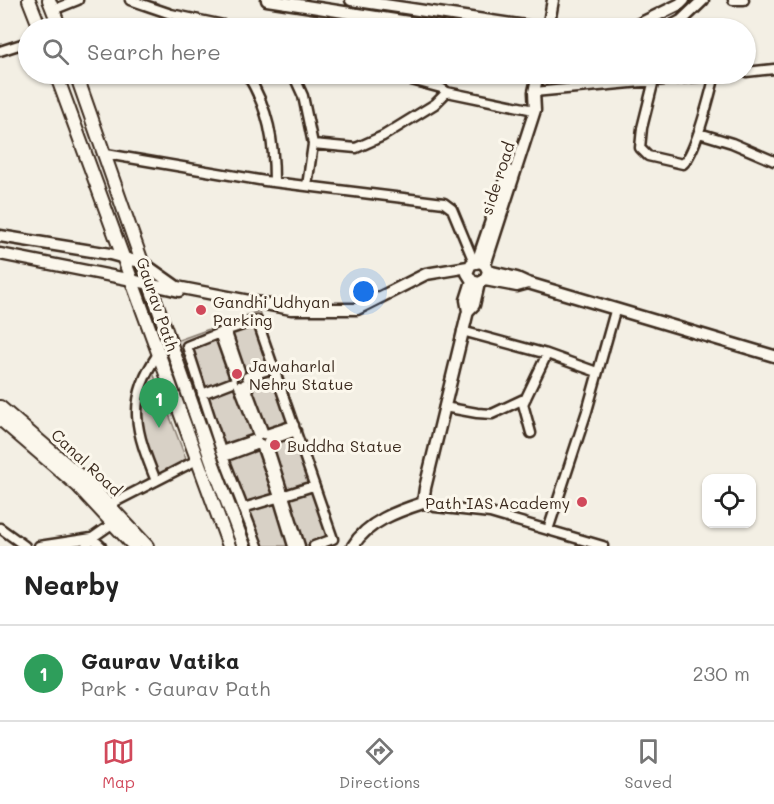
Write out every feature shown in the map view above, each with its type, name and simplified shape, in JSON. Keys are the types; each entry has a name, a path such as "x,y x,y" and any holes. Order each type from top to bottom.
{"main road":[{"path":"29,0 36,18"},
{"name":"Gaurav Path","path":"60,84 229,546"},
{"path":"80,84 214,467 244,546"},
{"name":"Canal Road","path":"0,407 66,462 147,546"},
{"path":"0,419 78,486 134,546"}],"street":[{"path":"51,5 78,0"},
{"path":"130,0 190,18"},
{"path":"267,0 383,18"},
{"path":"351,0 472,18"},
{"path":"550,18 553,0"},
{"path":"651,18 684,0"},
{"path":"684,18 703,0"},
{"path":"733,0 744,0"},
{"path":"0,51 18,45"},
{"path":"756,71 774,69"},
{"path":"253,84 270,124 274,154 274,182"},
{"path":"298,84 303,96 313,144 307,186"},
{"path":"426,84 447,92 532,100 630,84"},
{"name":"side road","path":"423,503 468,310 466,300 477,272 536,84"},
{"path":"653,84 642,128 640,148 643,153 657,159 682,164 688,159 699,133 713,84"},
{"path":"313,144 356,148 383,136 435,104 447,92"},
{"path":"699,133 732,143 774,161"},
{"path":"106,154 274,182 444,203 452,209 477,272"},
{"path":"0,236 124,258 143,263 177,287 291,309 357,309 426,274 477,272 518,286 528,284 774,356"},
{"path":"0,254 265,309 295,313 360,313 427,279 477,272"},
{"path":"548,530 570,470 615,310"},
{"path":"258,546 223,454 187,346 222,331 257,320 333,539 314,546"},
{"path":"222,331 263,439 293,546"},
{"path":"462,331 547,354 597,372"},
{"path":"156,481 141,445 137,413 141,383 158,354"},
{"path":"531,433 524,404 525,398 547,354"},
{"path":"202,394 274,368"},
{"path":"444,406 492,414 525,398"},
{"path":"223,454 295,428"},
{"path":"86,546 92,538 112,524 109,505 197,460"},
{"path":"243,508 313,486"},
{"path":"281,497 300,546"},
{"path":"353,546 359,536 395,511 423,503 435,507 490,513 565,535 587,544 603,546"},
{"path":"0,528 25,546"},
{"path":"562,546 565,535"},
{"path":"39,546 92,538"},
{"path":"92,538 101,546"}],"shaded area":[{"path":"259,311 336,541 324,546 253,546 176,341"},
{"path":"152,370 186,459 156,476 143,423 144,397"}],"place":[{"name":"Gandhi Udhyan Parking","path":"201,310"},
{"name":"Jawaharlal Nehru Statue","path":"237,374"},
{"name":"Gaurav Vatika","path":"159,428"},
{"name":"Buddha Statue","path":"275,445"},
{"name":"Path IAS Academy","path":"582,502"}]}
